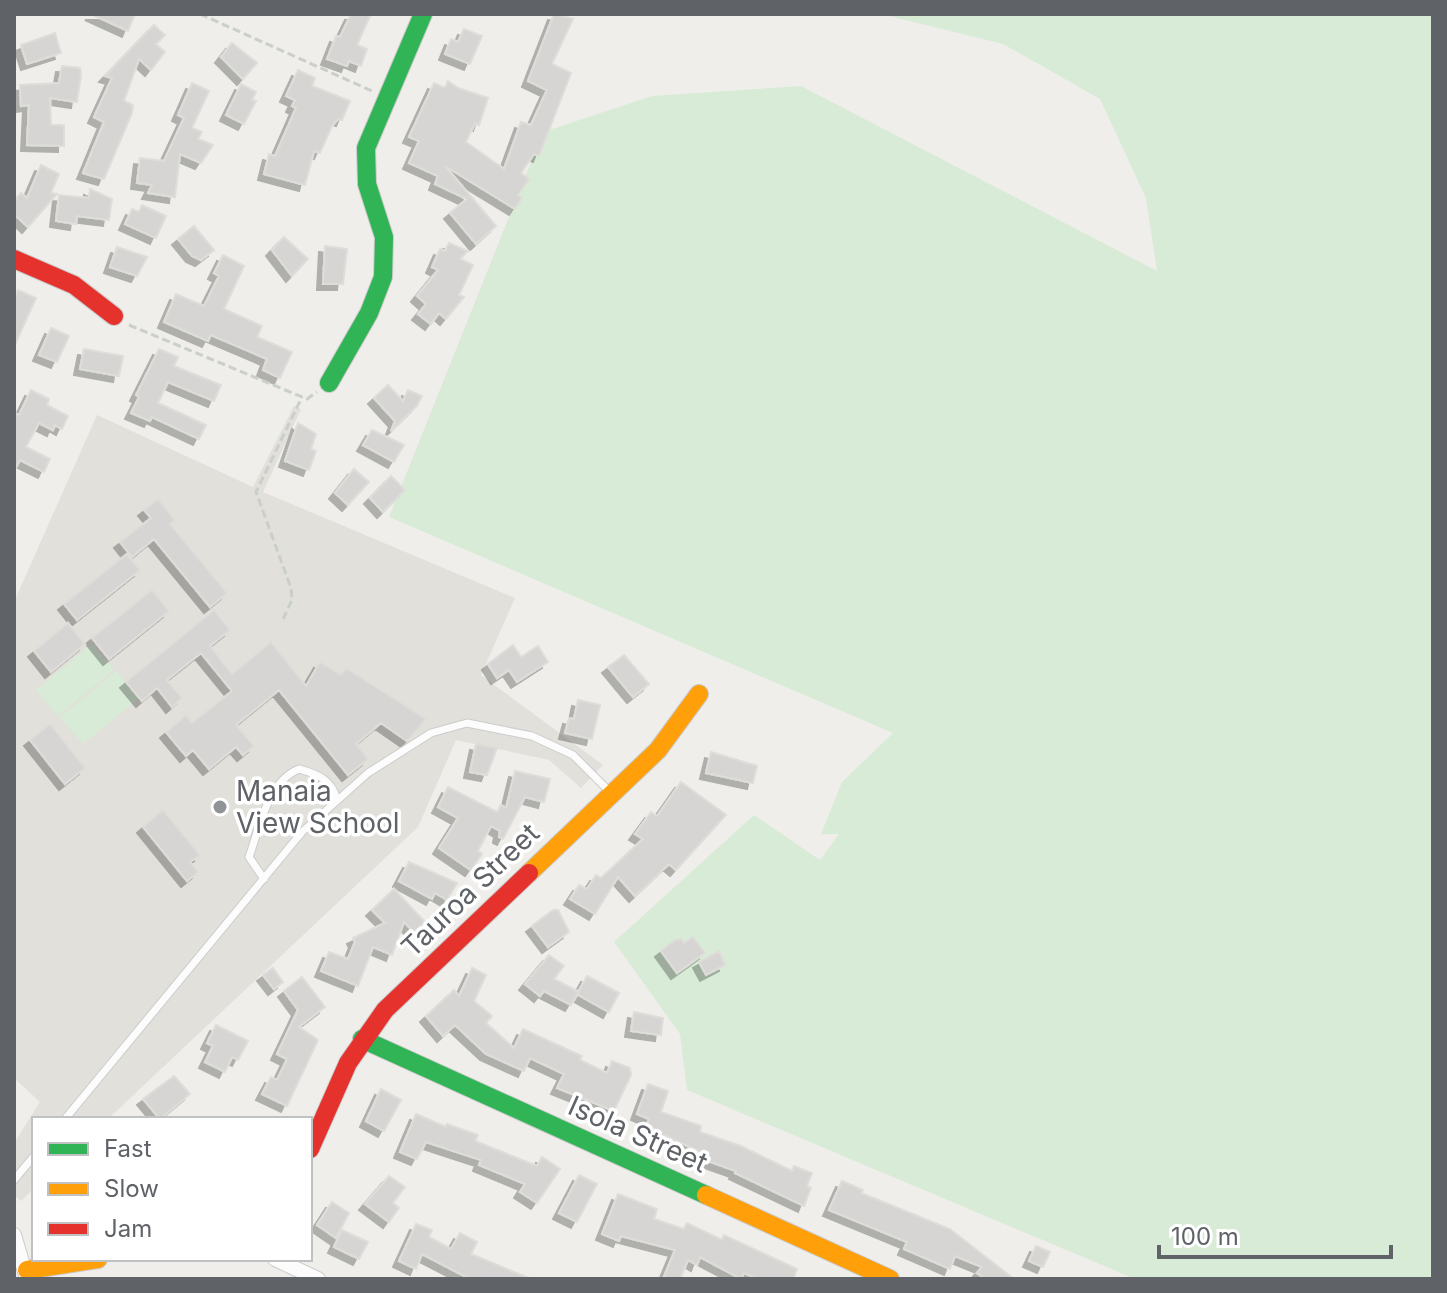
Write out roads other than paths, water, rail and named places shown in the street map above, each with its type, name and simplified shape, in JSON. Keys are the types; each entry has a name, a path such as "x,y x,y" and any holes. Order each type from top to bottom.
{"street":[{"path":"329,383 341,358 367,321 385,270 384,233 365,184 363,164 386,98 423,14"},
{"path":"14,259 74,285 114,316"},
{"name":"Tauroa Street","path":"312,1145 362,1039 385,1010 658,750 699,694"},
{"name":"Isola Street","path":"362,1039 890,1279"},
{"path":"14,1235 27,1275 89,1261"},
{"path":"279,1261 318,1279"}],"lane":[{"path":"67,1117 302,832 368,773 431,733 467,723 557,744 573,755 611,793"},
{"path":"264,879 249,857 274,788 299,769 313,773 335,790 337,800"},
{"path":"14,1180 32,1158"}],"place":[{"name":"Manaia View School","path":"220,807"}]}
